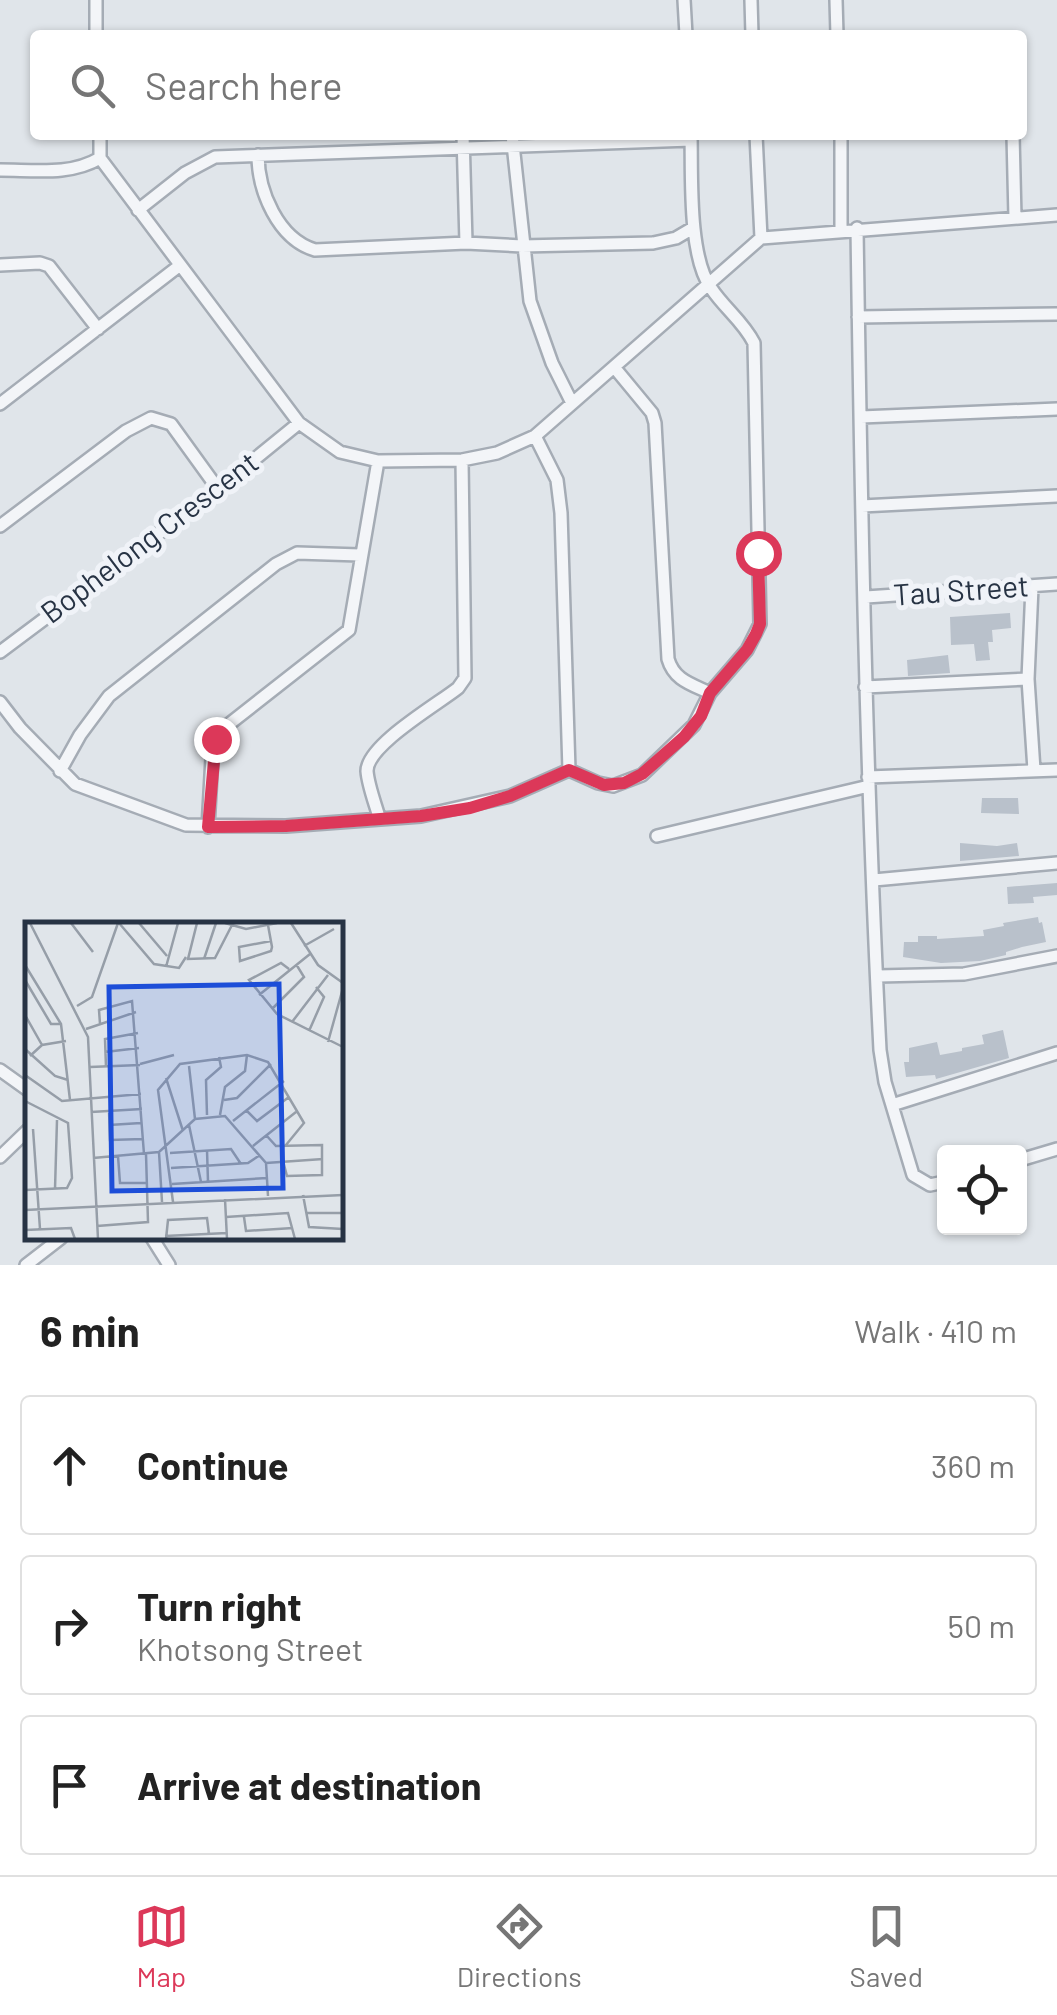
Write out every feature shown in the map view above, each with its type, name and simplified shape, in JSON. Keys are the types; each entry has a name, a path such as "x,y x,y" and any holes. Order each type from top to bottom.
{"street":[{"path":"96,0 96,30"},
{"path":"684,0 686,30"},
{"path":"751,0 752,30"},
{"path":"836,0 837,30"},
{"path":"100,140 100,158 299,423 340,452 378,461 462,460 497,453 535,436 760,238 1057,215"},
{"path":"463,140 466,243"},
{"path":"138,210 203,162 215,158 463,150 512,141 572,140"},
{"path":"0,702 60,771 84,790 174,822 208,827 286,826 421,816 510,796 569,770 609,786 642,774 694,725 710,693 747,650 760,624 754,343 747,329 708,286 693,228 691,140"},
{"path":"756,140 760,238"},
{"path":"842,140 842,230"},
{"path":"1013,140 1015,218"},
{"path":"512,141 522,246 534,318 572,403"},
{"path":"258,155 259,179 280,224 307,248 328,252 466,243 652,243 676,238 693,228"},
{"path":"0,170 68,170 100,158"},
{"path":"857,228 865,687 880,1050 914,1174 930,1185 937,1184"},
{"path":"0,265 50,266 98,328"},
{"path":"0,404 180,266"},
{"path":"858,317 1057,314"},
{"path":"614,367 652,413 656,424 668,659 679,678 710,693"},
{"path":"861,417 1057,409"},
{"path":"0,526 126,431 151,418 170,424 218,489"},
{"name":"Bophelong Crescent","path":"0,652 218,489 299,423"},
{"path":"535,436 557,480 561,512 569,770"},
{"path":"378,817 367,770 370,760 380,746 458,688 465,678 462,460"},
{"path":"208,827 212,758 219,732 350,630 378,461"},
{"path":"862,506 1057,496"},
{"path":"60,771 109,696 276,564 297,553 360,555"},
{"name":"Tau Street","path":"866,597 1057,584"},
{"path":"1032,586 1028,679 1034,770"},
{"path":"865,687 1028,679"},
{"path":"657,836 868,782 1057,770"},
{"path":"874,880 1057,864"},
{"path":"878,976 964,974 1057,956"},
{"path":"892,1105 1057,1053"},
{"path":"0,1070 25,1088"},
{"path":"0,1158 25,1133"},
{"path":"1027,1158 1057,1149"},
{"path":"26,1265 59,1240"},
{"path":"153,1240 170,1265"}],"building":[{"path":"1010,613 1011,628 992,630 993,642 988,642 990,660 976,661 974,644 951,645 950,617"},
{"path":"948,655 950,673 908,676 907,660"},
{"path":"982,798 1018,798 1019,814 981,813"},
{"path":"960,843 1017,843 1019,856 960,861"},
{"path":"1057,883 1057,895 1033,897 1034,903 1008,904 1007,887"},
{"path":"1038,917 1046,942 1006,955 941,963 903,957 904,942 918,942 918,936 984,936 983,930"},
{"path":"1003,1030 1009,1058 936,1079 935,1075 906,1077 904,1062 909,1062 909,1048 937,1042 940,1055 962,1051 984,1044 982,1035"}],"route":[{"path":"216,739 208,827 286,826 421,816 510,796 569,770 604,785 624,783 652,767 684,737 701,716 710,693 747,650 760,624 758,553"}]}
